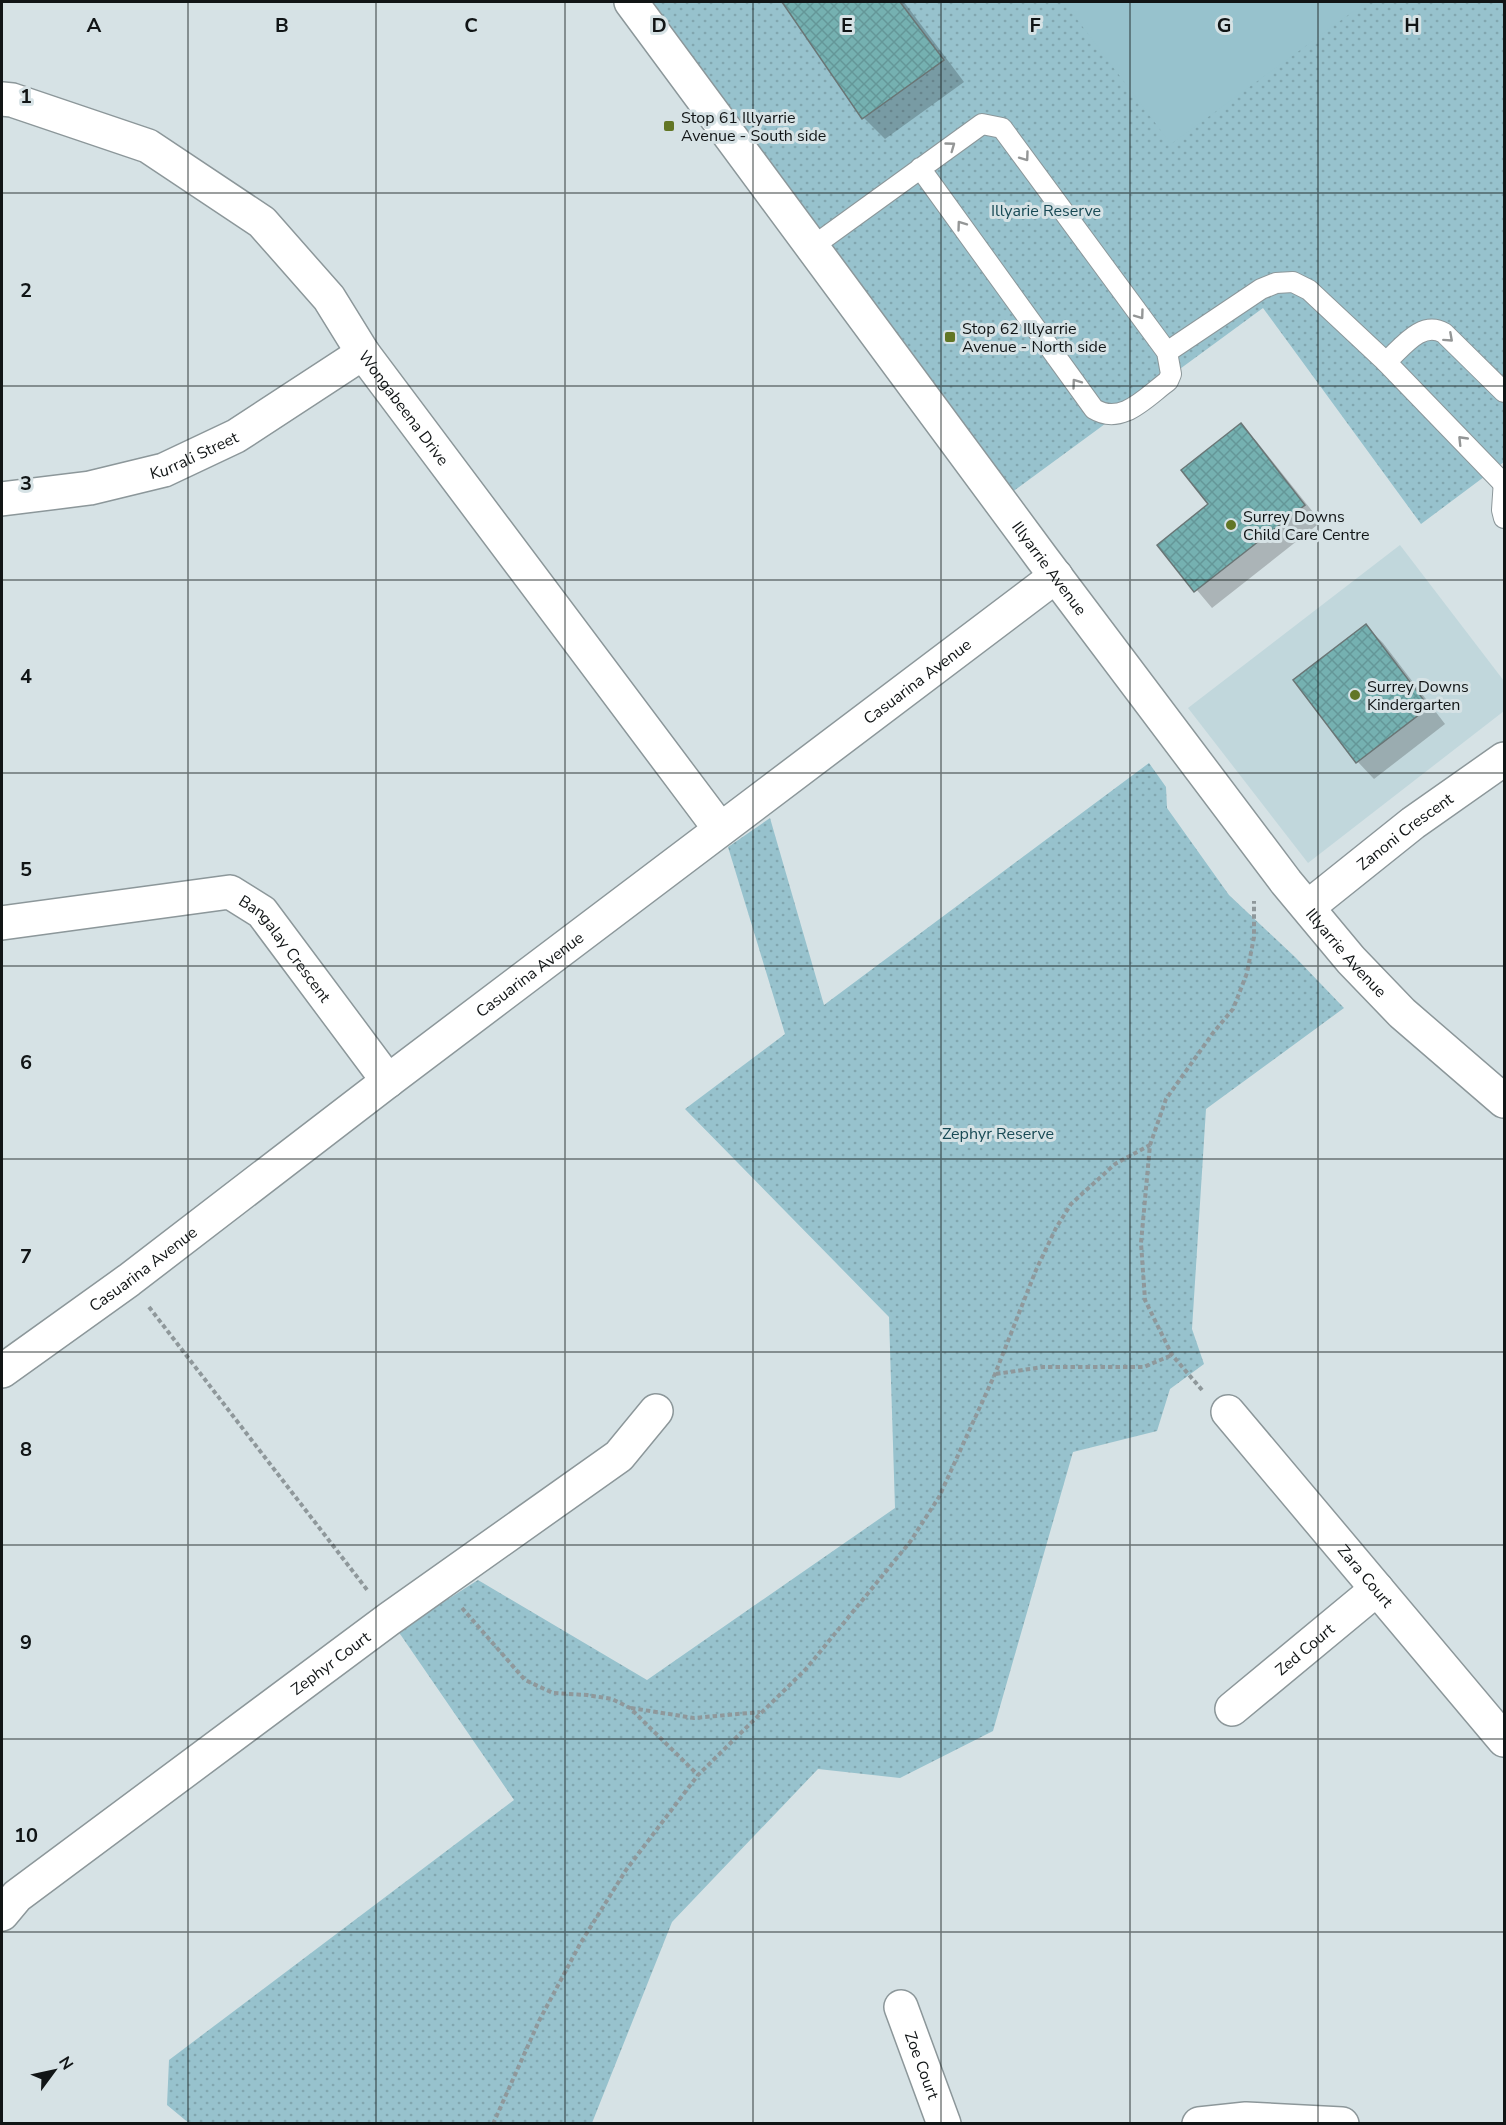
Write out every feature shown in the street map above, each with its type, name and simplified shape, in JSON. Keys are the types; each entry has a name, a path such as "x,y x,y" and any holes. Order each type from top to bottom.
{"street":[{"name":"Illyarrie Avenue","path":"631,2 1233,813 1351,960 1402,1013 1504,1101"},
{"name":"Wongabeena Drive","path":"2,99 12,100 148,146 262,222 329,298 363,353 720,829"},
{"name":"Kurrali Street","path":"2,499 90,488 164,470 236,436 363,353"},
{"name":"Casuarina Avenue","path":"2,1371 129,1280 388,1081 1056,576"},
{"name":"Zanoni Crescent","path":"1308,907 1413,823 1504,759"},
{"name":"Bangalay Crescent","path":"2,923 230,892 262,912 388,1081"},
{"name":"Zephyr Court","path":"2,1914 17,1896 389,1619 619,1456 656,1411"},
{"name":"Zara Court","path":"1228,1412 1504,1740"},
{"name":"Zed Court","path":"1232,1709 1377,1589"},
{"name":"Zoe Court","path":"901,2007 944,2124"},
{"path":"1199,2124 1246,2119 1342,2124"}],"lane":[{"path":"813,247 920,168 982,124 1002,128 1167,352 1172,374 1168,381 1122,415 1104,415 1094,409 920,168"},
{"path":"1167,352 1261,289 1276,283 1293,282 1309,290 1386,362 1503,481 1504,518"},
{"path":"1386,362 1420,332 1428,328 1437,328 1504,392"}],"path":[{"path":"1228,1412 1194,1383 1172,1355 1146,1300 1141,1242 1150,1145 1166,1099 1213,1032 1233,1009 1247,973 1254,937 1255,891"},
{"path":"493,2124 538,2021 580,1944 626,1870 698,1775 806,1669 910,1542 939,1497 995,1374 1036,1270 1056,1228 1071,1204 1115,1164 1150,1145"},
{"path":"129,1280 389,1619"},
{"path":"995,1374 1043,1367 1144,1367 1172,1355"},
{"path":"442,1581 491,1645 525,1680 553,1693 612,1699 630,1708 694,1718 762,1712"},
{"path":"630,1708 698,1775"}],"shaded area":[{"name":"Surrey Downs Kindergarten","path":"1400,545 1504,681 1504,711 1308,863 1188,708"}],"green space":[{"name":"Illyarie Reserve","path":"631,2 1504,2 1504,462 1421,524 1263,308 1000,501"},
{"path":"1064,2 1366,2 1171,144"},
{"name":"Zephyr Reserve","path":"1149,763 1166,787 1167,808 1229,895 1295,957 1344,1008 1206,1109 1192,1329 1204,1364 1170,1389 1157,1431 1073,1452 993,1731 900,1778 818,1769 672,1922 592,2123 190,2124 167,2105 169,2060 514,1800 398,1631 478,1580 647,1680 895,1508 889,1317 685,1109 785,1034 728,847 770,818 824,1005"}],"building":[{"path":"782,2 900,2 944,60 862,119"},
{"name":"Surrey Downs Child Care Centre","path":"1241,423 1305,505 1194,592 1157,545 1208,504 1181,470"},
{"path":"1366,624 1429,707 1356,763 1293,680"}],"place":[{"name":"Stop 61 Illyarrie Avenue - South side","path":"669,126"},
{"name":"Stop 62 Illyarrie Avenue - North side","path":"950,337"},
{"name":"Surrey Downs Child Care Centre","path":"1231,525"},
{"name":"Surrey Downs Kindergarten","path":"1355,695"}]}
